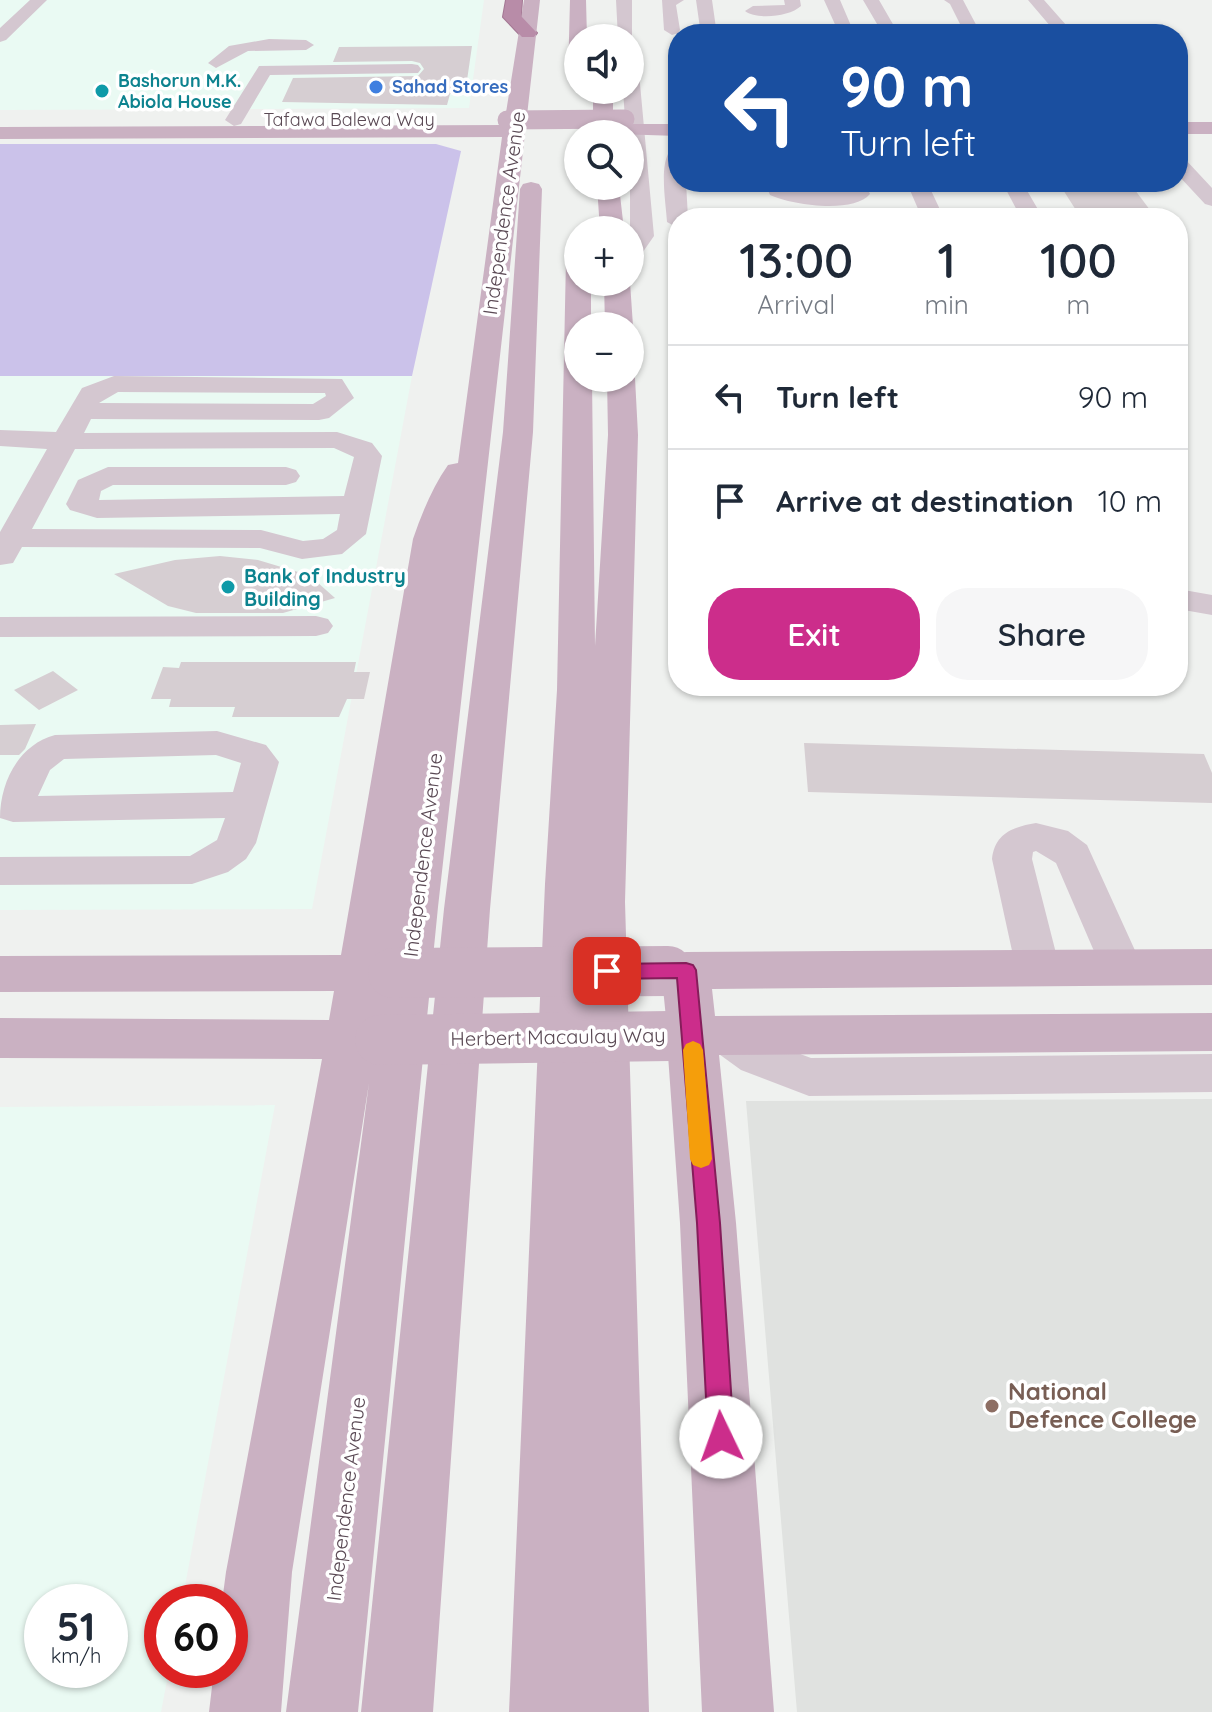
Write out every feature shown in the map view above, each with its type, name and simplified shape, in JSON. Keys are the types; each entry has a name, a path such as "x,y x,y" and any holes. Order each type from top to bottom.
{"highway":[{"path":"514,0 512,17 528,33"}],"main road":[{"name":"Independence Avenue","path":"397,1712 462,969 491,433 491,299 483,263 532,0"},
{"path":"578,0 578,24"},
{"path":"487,162 501,125 504,56 510,46 528,33"},
{"name":"Independence Avenue","path":"322,1712 415,907 491,433 528,262 533,147 538,107"},
{"path":"1188,118 1212,118"},
{"name":"Tafawa Balewa Way","path":"0,121 234,120 501,125"},
{"path":"644,124 668,120"},
{"path":"0,133 564,125"},
{"path":"644,126 668,130"},
{"path":"1188,129 1212,128"},
{"path":"583,296 600,434 602,902 613,1712"},
{"path":"545,1712 567,884 576,690 600,434 616,392"},
{"path":"245,1712 259,1572 378,973 430,539 440,508 491,433"},
{"path":"0,974 1212,967"},
{"path":"677,970 697,1036 738,1712"},
{"name":"Herbert Macaulay Way","path":"0,1038 366,1039 1212,1032"}],"street":[{"path":"0,37 39,0"},
{"path":"624,0 625,24"},
{"path":"671,24 668,3 676,0"},
{"path":"704,0 707,24"},
{"path":"753,11 788,9 793,6 792,0"},
{"path":"832,0 842,24"},
{"path":"871,0 885,24"},
{"path":"952,0 956,1 968,24"},
{"path":"1036,0 1057,24"},
{"path":"603,11 617,24"},
{"path":"216,55 240,47 331,49"},
{"path":"234,120 278,49"},
{"path":"265,70 412,69"},
{"path":"1188,140 1195,147"},
{"path":"1188,174 1212,200"},
{"path":"8,537 91,394 114,384 333,385 341,398 319,412 82,411"},
{"path":"0,438 66,441 337,440 362,449 368,456 351,534 331,547 302,550 261,539 8,537"},
{"path":"286,476 108,476 88,486 81,504 97,509 356,505"},
{"path":"1188,601 1212,605"},
{"path":"0,627 316,626"},
{"path":"0,871 192,870 215,862 234,847 247,805 260,762 253,753 240,747 217,743 55,747 34,764 6,824 247,805"},
{"path":"1038,969 1012,859 1013,848 1022,839 1036,837 1054,841 1073,855 1121,968"},
{"path":"697,1036 809,1077 1212,1073"}],"shaded area":[{"path":"0,0 484,0 469,108 0,110"},
{"path":"0,144 436,144 461,151 412,376 0,376"},
{"path":"0,376 412,376 312,909 0,910"},
{"name":"National Defence College","path":"1212,1099 1212,1712 797,1712 746,1101"},
{"path":"275,1105 185,1584 144,1584 144,1688 166,1688 161,1712 0,1712 0,1107"}],"building":[{"name":"Sahad Stores","path":"472,46 465,94 450,94 447,105 282,102 293,78 418,76 424,69 420,63 412,61 333,62 339,47"},
{"path":"1064,192 1136,192 1148,208 1075,208"},
{"name":"Bank of Industry Building","path":"220,556 258,560 298,572 317,582 335,598 283,613 196,613 168,606 114,574 175,560"},
{"path":"181,662 356,662 354,672 370,672 364,699 347,699 339,717 232,717 235,707 169,707 171,699 151,699 163,667 179,668"},
{"path":"53,671 78,690 39,710 14,690"},
{"path":"36,724 19,755 0,755 0,725"},
{"path":"804,743 1204,754 1212,773 1212,803 808,792"}],"slow traffic":[{"path":"693,1050 701,1159"}],"place":[{"name":"Sahad Stores","path":"376,87"},
{"name":"Bashorun M.K. Abiola House","path":"102,91"},
{"name":"Bank of Industry Building","path":"228,587"},
{"name":"National Defence College","path":"992,1406"}],"route":[{"path":"607,971 686,970 708,1223 721,1437"}]}
